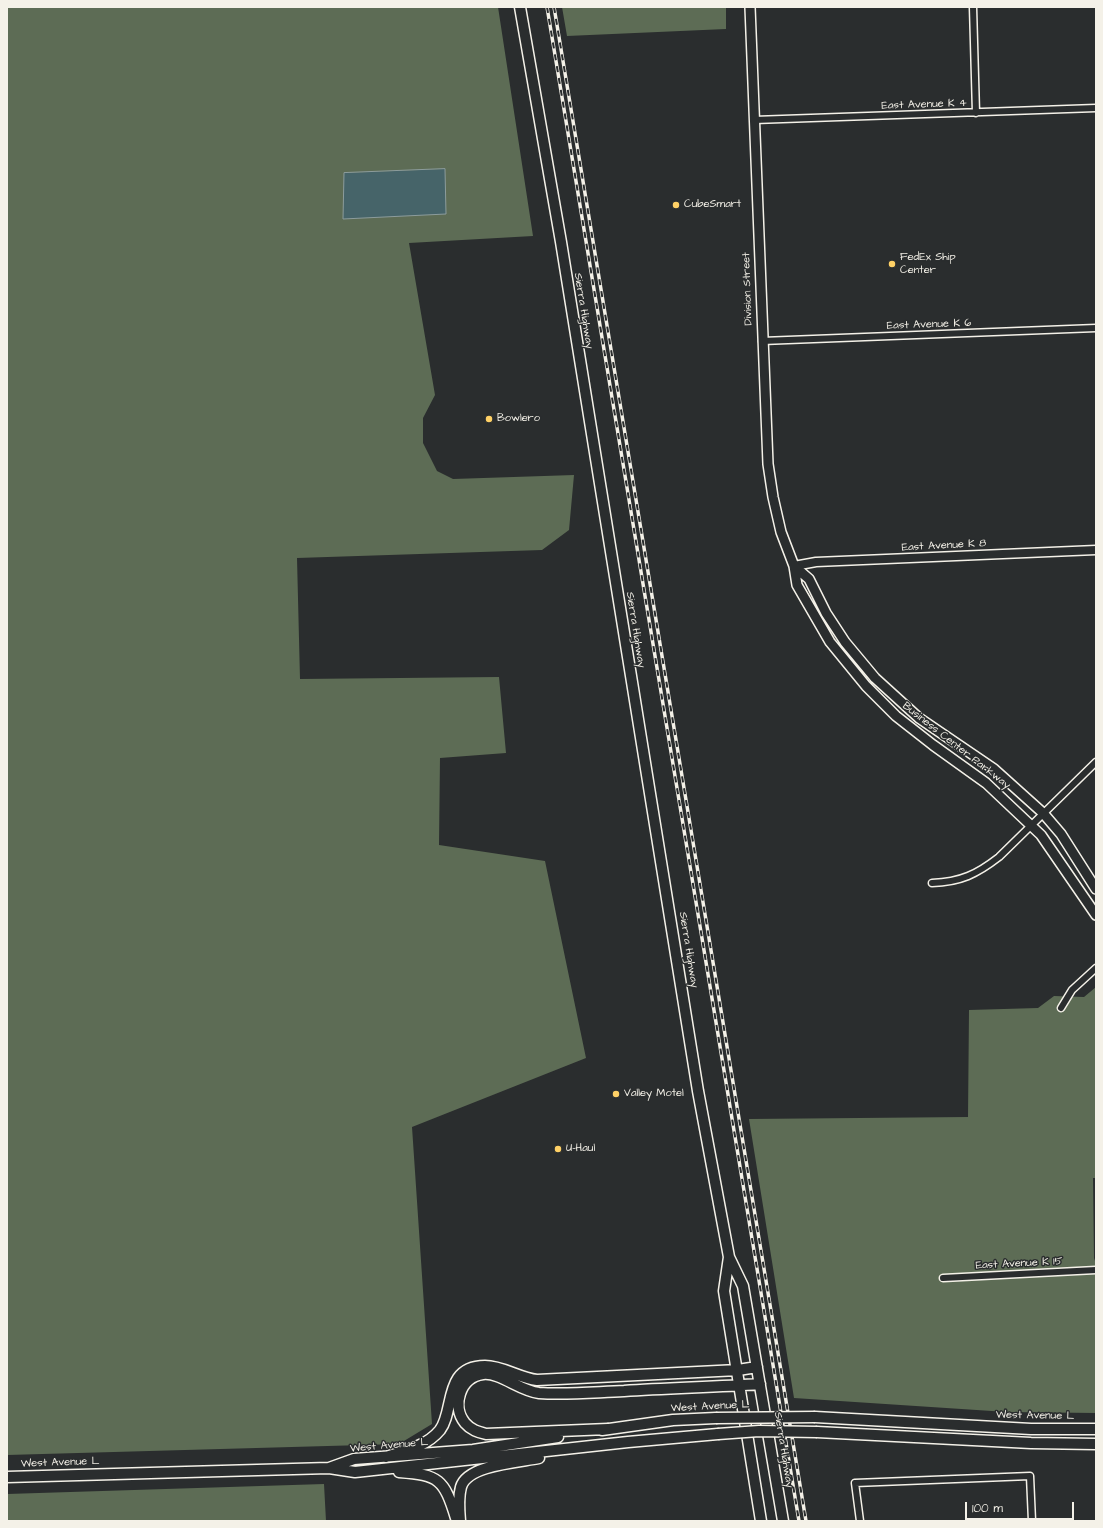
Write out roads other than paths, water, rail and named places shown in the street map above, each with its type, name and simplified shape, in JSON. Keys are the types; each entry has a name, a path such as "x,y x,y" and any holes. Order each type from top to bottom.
{"main road":[{"name":"Sierra Highway","path":"520,7 561,242 698,1091 729,1257 743,1286 783,1521"},
{"name":"Division Street","path":"750,7 768,464 773,497 781,532 794,566"},
{"name":"Business Center Parkway","path":"794,566 809,579 826,613 842,638 875,678 919,718 994,769 1043,813 1061,834 1096,889"},
{"name":"Business Center Parkway","path":"794,566 797,585 820,628 866,686 896,716 933,746 986,783 1031,824 1046,841 1096,915"},
{"name":"Sierra Highway","path":"729,1257 724,1291 738,1370 739,1385"},
{"path":"386,1457 412,1449 431,1439 437,1433 444,1420 453,1387 462,1374 475,1367 491,1366 520,1377 537,1380 738,1370 757,1367"},
{"path":"608,1429 486,1434 472,1429 461,1417 458,1398 460,1391 468,1380 475,1376 488,1374 525,1390 539,1393 760,1384"},
{"path":"739,1385 761,1521"},
{"name":"West Avenue L","path":"329,1468 354,1459 473,1450 673,1420 816,1417 1031,1429 1096,1429"},
{"name":"West Avenue L","path":"7,1476 329,1468 355,1472 375,1471 628,1442 759,1432 817,1432 1031,1443 1096,1444"},
{"path":"458,1521 461,1486 466,1478 476,1471 628,1442"},
{"path":"375,1471 418,1474 430,1477 439,1482 447,1490 458,1521"}],"street":[{"path":"973,7 976,113"},
{"name":"East Avenue K 4","path":"754,120 1096,108"},
{"name":"East Avenue K 6","path":"762,341 1096,328"},
{"name":"East Avenue K 8","path":"794,566 816,562 1096,550"},
{"path":"932,883 949,882 982,870 999,857 1096,762"},
{"path":"1061,1008 1072,990 1096,968"},
{"name":"East Avenue K 15","path":"943,1278 1096,1270"},
{"path":"860,1521 855,1483 1030,1476 1032,1521"}],"water":[{"path":"445,169 446,214 343,219 344,173"}],"railway":[{"path":"547,7 799,1521"},
{"path":"554,7 806,1521"}],"place":[{"name":"CubeSmart","path":"676,205"},
{"name":"FedEx Ship Center","path":"892,264"},
{"name":"Bowlero","path":"489,419"},
{"name":"Valley Motel","path":"616,1094"},
{"name":"U-Haul","path":"558,1149"}]}
